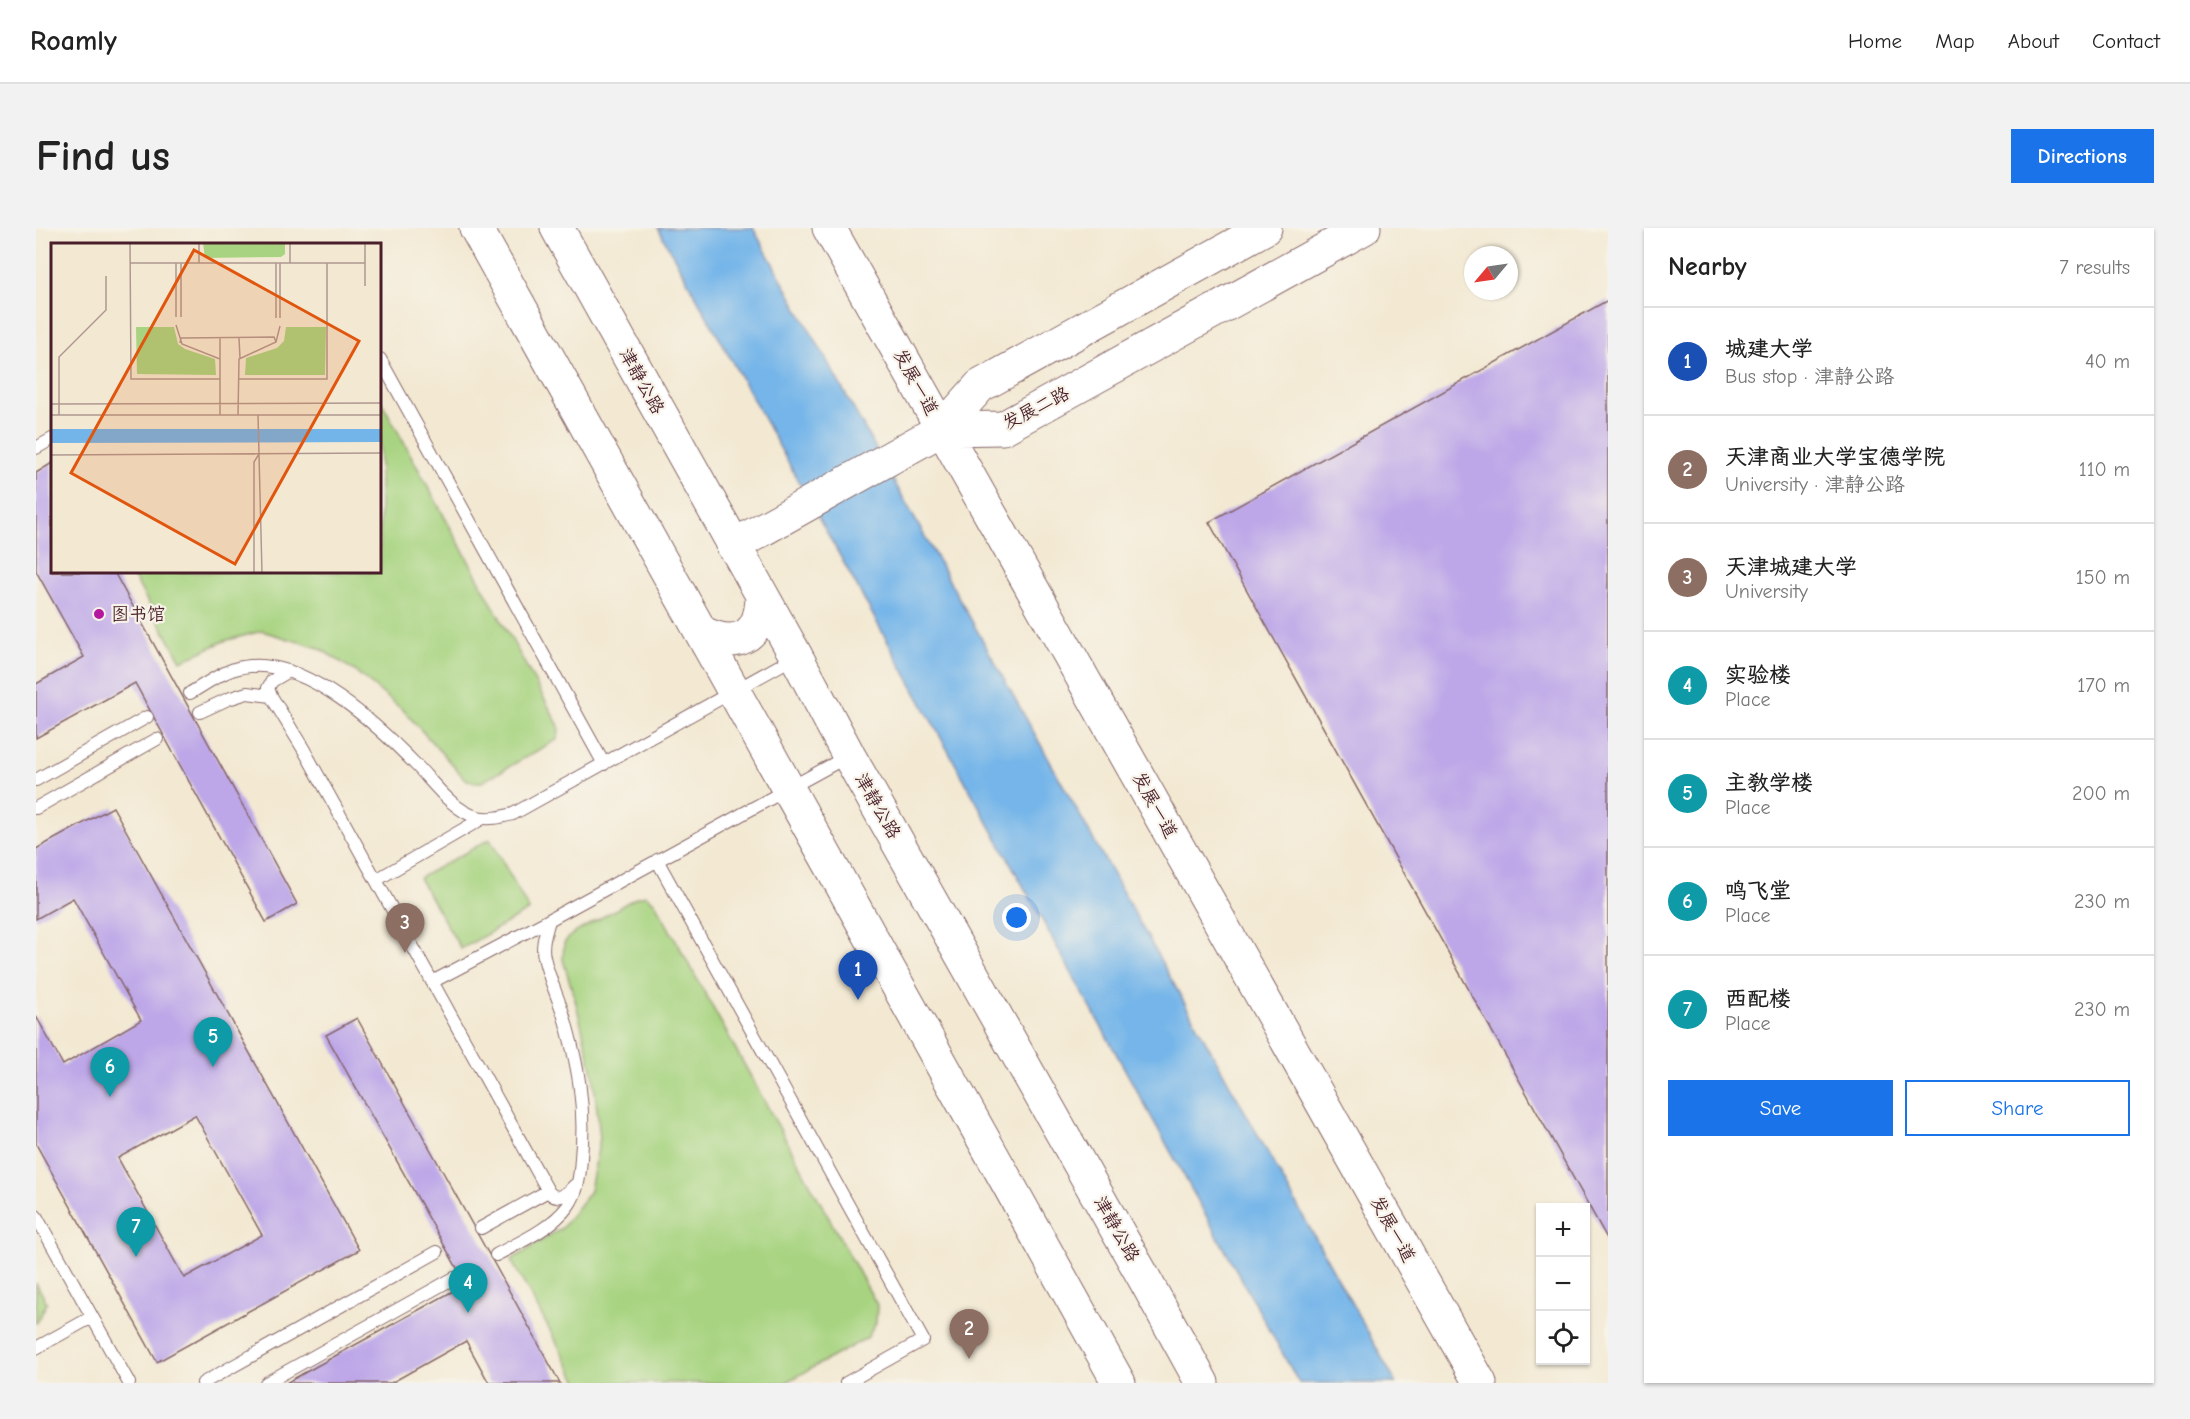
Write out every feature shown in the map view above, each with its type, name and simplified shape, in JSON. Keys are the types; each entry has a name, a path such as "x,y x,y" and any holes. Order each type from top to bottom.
{"main road":[{"path":"476,228 1119,1383"},
{"name":"津静公路","path":"557,228 796,656 849,756 1202,1383"},
{"name":"发展一道","path":"830,228 1480,1383"},
{"path":"733,546 942,429 980,386 1265,228"},
{"name":"发展二路","path":"942,429 1003,428 1364,228"},
{"path":"701,632 721,640 748,636 758,621 762,598"}],"lane":[{"path":"381,361 604,764"},
{"path":"36,448 51,440"},
{"path":"190,693 241,667 262,665 289,671 333,694 353,709 404,752 444,795 470,814 493,819 513,814 796,656"},
{"path":"289,671 272,681 268,688 271,696 304,750 548,1191 552,1197 558,1198 566,1194 578,1182"},
{"path":"200,712 248,693 271,696"},
{"path":"36,780 147,717"},
{"path":"36,808 157,739"},
{"path":"432,982 849,756"},
{"path":"376,880 483,818"},
{"path":"657,860 923,1340 846,1383"},
{"path":"496,1255 539,1231 555,1219 567,1207 576,1192 578,1182 584,1110 571,1039 543,955 549,920"},
{"path":"481,1228 548,1191"},
{"path":"36,1216 129,1383"},
{"path":"202,1383 437,1252"},
{"path":"266,1383 454,1278"},
{"path":"36,1348 92,1317"}],"green space":[{"path":"381,401 559,726 558,739 482,782 473,782 465,779 404,711 355,671 319,648 262,631 224,641 181,661 132,573 381,573"},
{"path":"490,839 529,910 461,949 419,878"},
{"path":"646,895 655,903 877,1305 876,1323 867,1338 785,1383 579,1383 511,1260 562,1228 590,1191 600,1138 593,1073 563,960 564,943 571,935 637,897"},
{"path":"36,1283 47,1303 36,1324"}],"water":[{"path":"658,228 753,228 1396,1383 1299,1383"}],"building":[{"path":"1608,300 1608,1240 1590,1208 1590,1203 1587,1203 1209,522"},
{"path":"51,464 51,573 115,573 297,904 266,922 135,683 36,738 36,684 84,657 36,571 36,473"},
{"path":"113,807 359,1250 157,1362 36,1144 36,1016 63,1065 141,1020 73,898 36,919 36,849","holes":["195,1115 262,1235 184,1278 118,1158"]},
{"path":"357,1018 560,1383 489,1383 466,1341 391,1383 286,1383 466,1284 326,1035"}],"place":[{"name":"图书馆","path":"99,614"},
{"name":"天津城建大学","path":"405,953"},
{"name":"城建大学","path":"858,1000"},
{"name":"主教学楼","path":"213,1067"},
{"name":"鸣飞堂","path":"110,1097"},
{"name":"西配楼","path":"136,1257"},
{"name":"实验楼","path":"468,1313"},
{"name":"天津商业大学宝德学院","path":"969,1359"}]}
